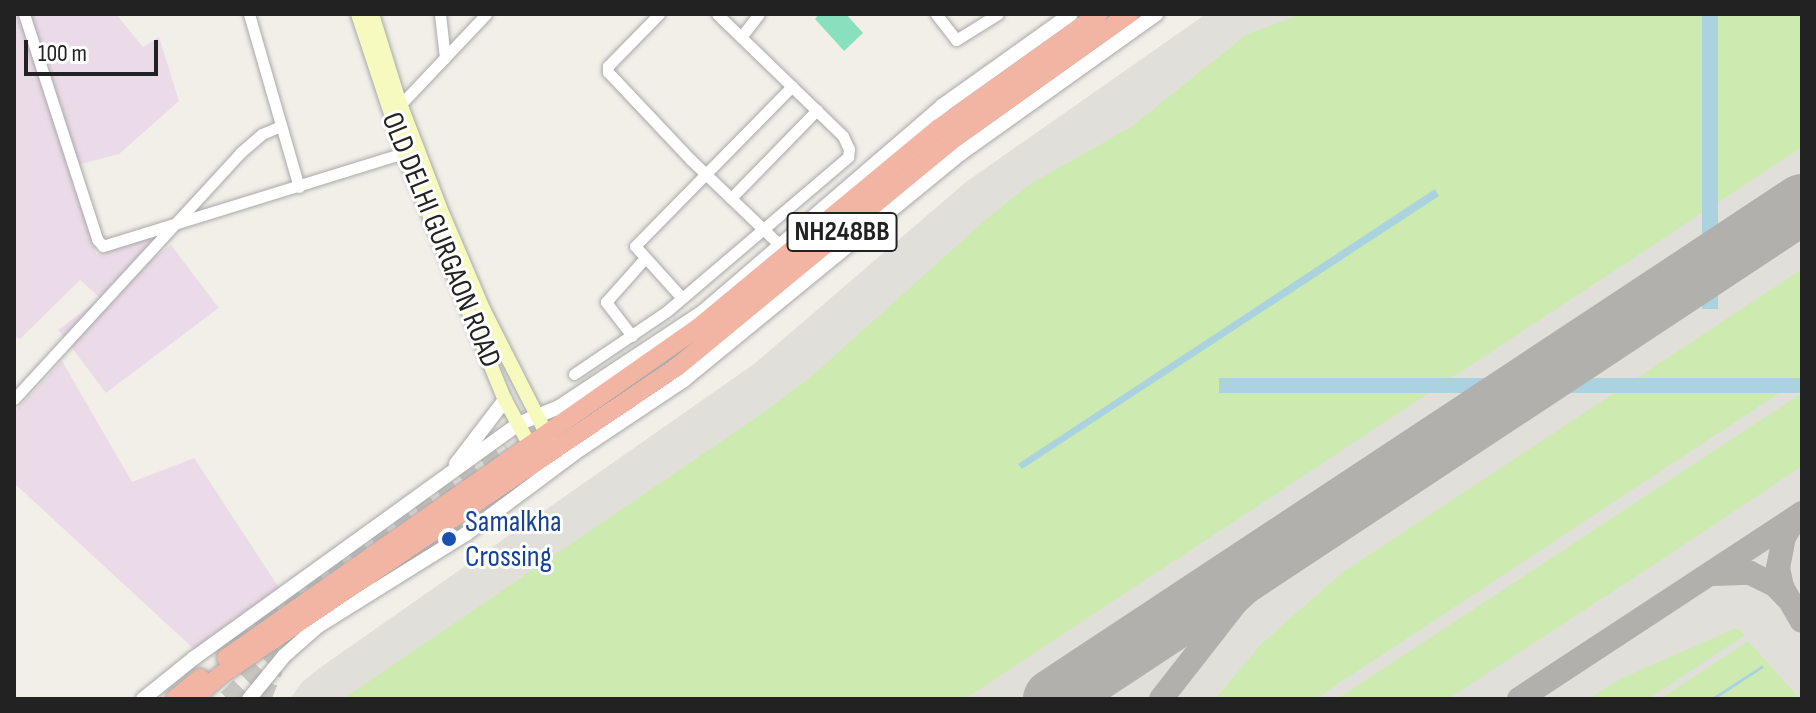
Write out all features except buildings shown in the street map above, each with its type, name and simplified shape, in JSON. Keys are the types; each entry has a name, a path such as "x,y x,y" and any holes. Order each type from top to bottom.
{"highway":[{"name":"NH248BB","path":"175,699 215,666 540,441 677,367 790,255 939,128 1099,14"},
{"name":"NH248BB","path":"790,255 1129,14"},
{"name":"NH248BB","path":"193,699 221,675 540,441"}],"main road":[{"name":"OLD DELHI GURGAON ROAD","path":"358,14 540,441"},
{"name":"OLD DELHI GURGAON ROAD","path":"372,14 404,153 505,400 518,424 540,441"}],"street":[{"path":"24,14 98,243 107,246 404,153"},
{"path":"249,14 299,187"},
{"path":"440,14 445,58"},
{"path":"394,103 445,58 486,14"},
{"path":"659,14 608,66 608,72 706,174 790,255"},
{"path":"574,374 682,298 848,157 845,140 717,14"},
{"path":"741,37 759,14"},
{"path":"936,14 956,40 998,14"},
{"path":"143,699 194,658 434,488 518,424 540,441 559,407 790,255 942,106 1071,14"},
{"path":"249,699 284,656 318,626 466,534 582,448 684,380 960,154 1156,14"},
{"path":"682,298 644,259 635,245 792,86"},
{"path":"731,198 817,110"},
{"path":"14,399 240,153 262,134 281,126"},
{"path":"632,336 606,302 644,259"},
{"path":"434,488 505,400"}],"shaded area":[{"path":"14,14 116,14 143,47 159,37 179,101 119,154 70,167 96,254 158,235 100,298 80,280 20,339 14,336"},
{"path":"1206,14 1802,14 1802,699 290,699 302,682 321,667 754,364 966,182"},
{"path":"171,245 219,308 106,393 58,330"},
{"path":"62,361 132,482 194,458 280,589 195,650 14,483 14,412"}],"green space":[{"path":"819,14 846,14 863,33 844,51 815,19"},
{"path":"1291,14 1802,14 1802,147 965,699 343,699 763,413 813,375 984,221 1030,184 1131,127 1247,34 1294,17"},
{"path":"1802,269 1802,378 1315,699 1215,699 1262,643 1343,572"},
{"path":"1802,393 1802,466 1661,560 1448,699 1337,699"},
{"path":"1736,628 1745,635 1648,699 1588,699 1622,678"},
{"path":"1748,641 1800,699 1660,699"}],"water":[{"path":"1702,14 1718,14 1718,309 1702,309"},
{"path":"1435,189 1439,196 1022,469 1018,464"},
{"path":"1219,378 1802,378 1802,393 1219,393"}],"waterway":[{"path":"1712,699 1761,667"}],"taxiway":[{"path":"1161,699 1236,603 1290,553 1366,493"},
{"path":"1519,699 1802,513"},
{"path":"1794,521 1784,537 1778,568 1782,587 1802,621"},
{"path":"1713,574 1750,573 1775,585 1787,598"}],"runway":[{"path":"1053,699 1802,204"}],"tunnel":[{"path":"238,646 262,618 508,450"},
{"path":"356,595 477,513"},
{"path":"227,699 284,644 315,623"},
{"path":"262,699 274,669"}],"place":[{"name":"Samalkha Crossing","path":"449,539"}]}
